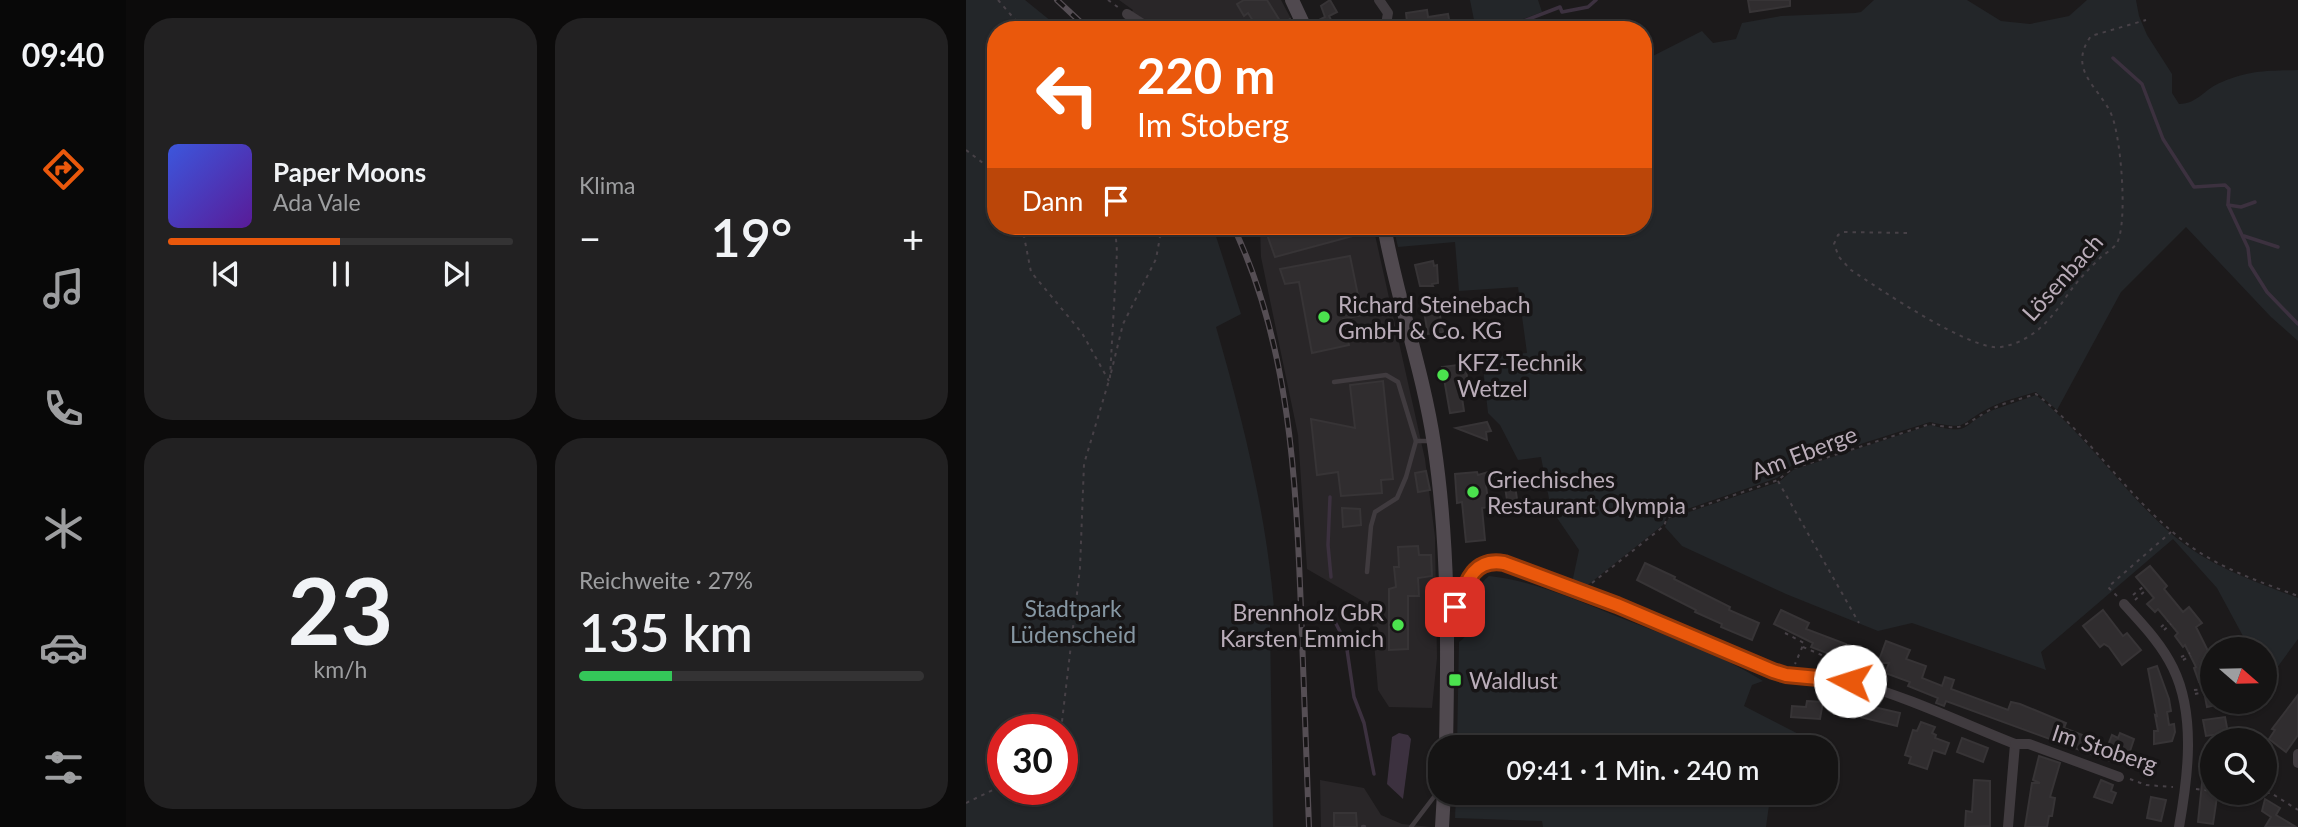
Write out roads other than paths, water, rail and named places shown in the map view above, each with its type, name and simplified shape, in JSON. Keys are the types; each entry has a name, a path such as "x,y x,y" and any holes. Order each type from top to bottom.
{"main road":[{"path":"1292,0 1302,21"},
{"path":"1386,235 1434,442 1446,559 1446,735"},
{"path":"1442,827 1443,805"}],"street":[{"path":"1380,0 1388,13 1387,21"},
{"path":"1127,14 1138,21"},
{"name":"Im Stoberg","path":"1446,608 1460,604 1465,585 1473,572 1496,562 1586,593 1773,671 1790,676 1850,681 2015,744 2029,744 2119,777"},
{"path":"2125,606 2162,648 2173,667 2182,692 2187,728 2185,788 2179,827"},
{"name":"Im Stoberg","path":"2008,827 2015,744"},
{"path":"2298,754 2298,763"}],"lane":[{"path":"1334,382 1386,375 1398,382 1416,441 1397,498 1376,512 1371,526 1367,572"},
{"path":"1416,441 1434,442"},
{"path":"1411,827 1428,805"}],"waterway":[{"path":"1523,21 1560,7 1562,12 1588,7 1596,0"},
{"path":"2113,58 2142,84 2163,139 2194,187 2225,185 2229,189 2228,205 2248,248 2250,265 2267,292 2298,324"},
{"path":"2228,205 2241,207 2255,202"},
{"path":"2244,236 2278,247"},
{"name":"Lösenbach","path":"1330,497 1328,545 1331,577"},
{"name":"Lösenbach","path":"1333,618 1346,643 1354,697 1364,723 1374,774"}],"railway":[{"path":"1057,0 1079,21"},
{"path":"1237,235 1267,318 1278,366 1292,463 1299,561 1309,827"}],"place":[{"name":"Richard Steinebach GmbH & Co. KG","path":"1324,317"},
{"name":"KFZ-Technik Wetzel","path":"1443,375"},
{"name":"Griechisches Restaurant Olympia","path":"1473,492"},
{"name":"Brennholz GbR Karsten Emmich","path":"1398,625"},
{"name":"Waldlust","path":"1455,680"}],"park label":[{"name":"Stadtpark Lüdenscheid","path":"1073,621"}]}
